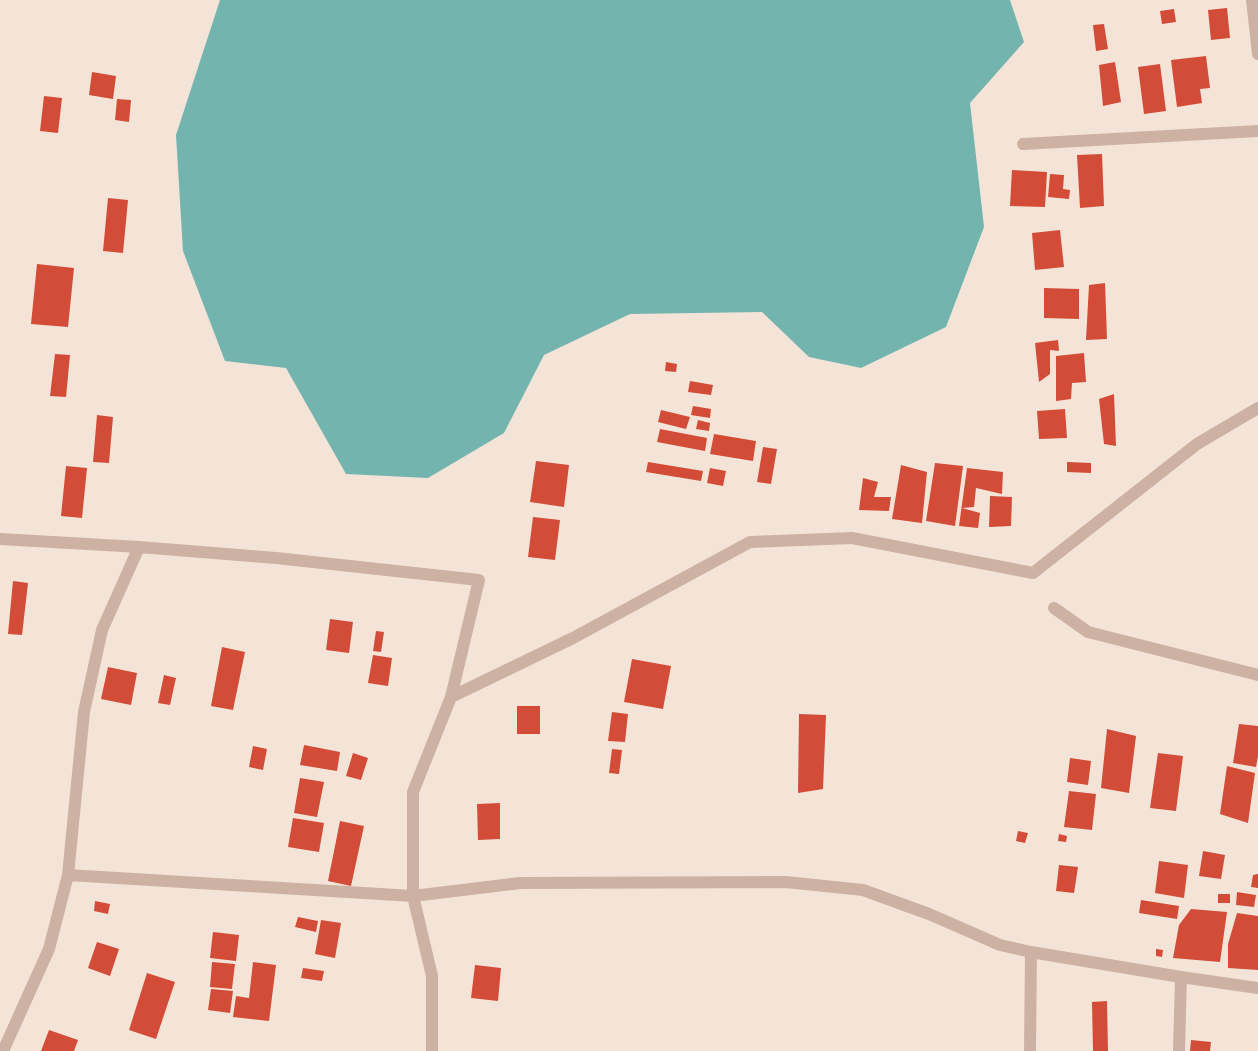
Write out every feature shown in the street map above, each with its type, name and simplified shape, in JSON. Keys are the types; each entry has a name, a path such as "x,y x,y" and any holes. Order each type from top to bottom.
{"street":[{"path":"1252,0 1258,54"},
{"path":"1023,144 1258,131"},
{"path":"451,697 572,638 750,542 852,538 1033,573 1197,444 1258,408"},
{"path":"0,539 139,547 276,558 479,580 451,697 413,792 413,896 432,976 432,1051"},
{"path":"3,1051 49,949 68,876 84,712 102,630 139,547"},
{"path":"1054,608 1088,632 1258,675"},
{"path":"68,876 413,896 520,884 786,882 863,890 929,914 1000,945 1180,977 1258,988"},
{"path":"1030,1051 1032,952"},
{"path":"1179,1051 1180,977"}],"water":[{"path":"220,0 1010,0 1024,42 970,103 984,227 946,327 861,368 809,357 762,312 630,314 544,355 504,433 428,478 346,474 286,368 225,361 183,251 176,135"}],"building":[{"path":"1227,8 1230,38 1211,40 1208,10"},
{"path":"1174,9 1176,22 1162,24 1160,11"},
{"path":"1104,24 1108,49 1096,51 1093,25"},
{"path":"1206,56 1210,88 1200,89 1202,103 1177,107 1171,60"},
{"path":"1115,62 1121,102 1103,106 1099,65"},
{"path":"1160,64 1166,111 1144,114 1138,67"},
{"path":"92,72 116,76 113,99 89,95"},
{"path":"44,96 62,98 58,133 40,131"},
{"path":"117,99 131,100 129,122 115,120"},
{"path":"1102,154 1104,206 1080,208 1077,155"},
{"path":"1012,170 1047,172 1045,207 1010,206"},
{"path":"1050,174 1064,175 1063,189 1070,190 1069,199 1048,197"},
{"path":"108,198 128,200 123,253 103,251"},
{"path":"1060,230 1064,267 1035,270 1032,233"},
{"path":"37,264 74,268 68,327 31,324"},
{"path":"1105,283 1107,339 1086,340 1089,285"},
{"path":"1044,288 1079,289 1079,319 1044,318"},
{"path":"1058,340 1059,351 1050,350 1050,374 1039,382 1035,343"},
{"path":"1084,353 1086,382 1072,383 1071,399 1056,401 1056,356"},
{"path":"55,354 70,355 66,397 50,396"},
{"path":"666,362 677,364 676,372 665,371"},
{"path":"690,381 713,385 711,395 688,392"},
{"path":"1114,394 1116,446 1104,444 1099,399"},
{"path":"693,406 711,409 710,418 691,415"},
{"path":"1065,409 1067,438 1039,439 1037,411"},
{"path":"661,410 690,417 686,429 658,422"},
{"path":"97,415 113,417 109,463 93,462"},
{"path":"698,420 710,423 709,431 696,429"},
{"path":"660,429 707,438 705,451 657,442"},
{"path":"714,434 756,441 753,461 710,454"},
{"path":"763,447 777,449 771,484 757,482"},
{"path":"536,461 569,465 564,507 530,502"},
{"path":"648,462 703,471 701,481 646,472"},
{"path":"1067,462 1091,463 1091,473 1067,472"},
{"path":"935,463 963,466 955,526 926,521"},
{"path":"901,465 927,472 922,523 892,519"},
{"path":"66,466 87,468 82,518 61,516"},
{"path":"710,468 726,471 723,486 707,483"},
{"path":"967,468 1003,472 1002,494 976,488 974,507 962,508 980,513 978,528 959,526"},
{"path":"863,478 878,482 874,497 891,497 889,511 859,510"},
{"path":"990,496 1012,497 1011,526 989,527"},
{"path":"533,517 560,520 555,560 528,557"},
{"path":"13,581 28,583 22,635 8,634"},
{"path":"330,619 353,622 349,653 326,650"},
{"path":"376,631 384,632 381,652 373,651"},
{"path":"222,647 245,652 233,710 211,706"},
{"path":"373,655 392,658 388,686 368,683"},
{"path":"632,659 671,666 663,709 624,702"},
{"path":"108,667 137,673 131,705 101,699"},
{"path":"164,675 176,678 170,705 158,703"},
{"path":"517,706 540,706 540,734 517,734"},
{"path":"612,712 628,714 625,742 608,741"},
{"path":"799,714 826,715 823,789 798,793"},
{"path":"1239,724 1258,726 1256,767 1233,763"},
{"path":"1107,729 1136,736 1129,793 1101,788"},
{"path":"304,745 340,752 337,771 300,765"},
{"path":"253,746 267,749 263,770 249,767"},
{"path":"612,749 622,750 619,774 609,773"},
{"path":"353,753 368,758 361,780 346,776"},
{"path":"1158,753 1183,756 1176,811 1150,808"},
{"path":"1070,758 1091,761 1088,785 1067,782"},
{"path":"1227,766 1255,773 1248,823 1220,814"},
{"path":"300,778 324,782 317,817 294,813"},
{"path":"1069,791 1096,794 1092,830 1064,827"},
{"path":"500,803 500,839 478,840 477,804"},
{"path":"293,818 324,823 319,852 288,847"},
{"path":"340,821 364,826 351,886 328,881"},
{"path":"1018,831 1028,833 1025,843 1016,841"},
{"path":"1059,834 1067,836 1066,842 1058,841"},
{"path":"1203,851 1225,855 1221,879 1199,876"},
{"path":"1159,861 1188,865 1184,898 1155,893"},
{"path":"1059,865 1078,867 1074,893 1056,891"},
{"path":"1258,874 1258,888 1251,887 1253,875"},
{"path":"1237,892 1256,895 1254,907 1236,905"},
{"path":"1218,894 1230,894 1230,903 1218,903"},
{"path":"1141,900 1179,906 1177,919 1139,913"},
{"path":"95,901 110,904 108,914 94,911"},
{"path":"1191,909 1227,912 1220,962 1173,958 1179,925"},
{"path":"1237,913 1258,916 1258,970 1228,968 1228,944"},
{"path":"298,917 318,921 316,932 295,927"},
{"path":"321,920 341,923 335,958 315,954"},
{"path":"213,932 239,935 236,961 210,958"},
{"path":"97,942 119,949 110,976 88,968"},
{"path":"1156,949 1163,950 1162,957 1156,956"},
{"path":"212,962 235,964 232,989 210,987"},
{"path":"253,962 276,965 269,1021 233,1017 236,996 249,998"},
{"path":"475,965 501,968 498,1001 471,998"},
{"path":"303,968 324,971 322,981 301,978"},
{"path":"147,973 175,982 156,1039 129,1030"},
{"path":"211,989 233,991 230,1013 208,1010"},
{"path":"1107,1001 1108,1051 1093,1051 1092,1002"},
{"path":"49,1030 78,1040 74,1051 41,1051"},
{"path":"1191,1040 1211,1042 1210,1051 1190,1051"}]}
